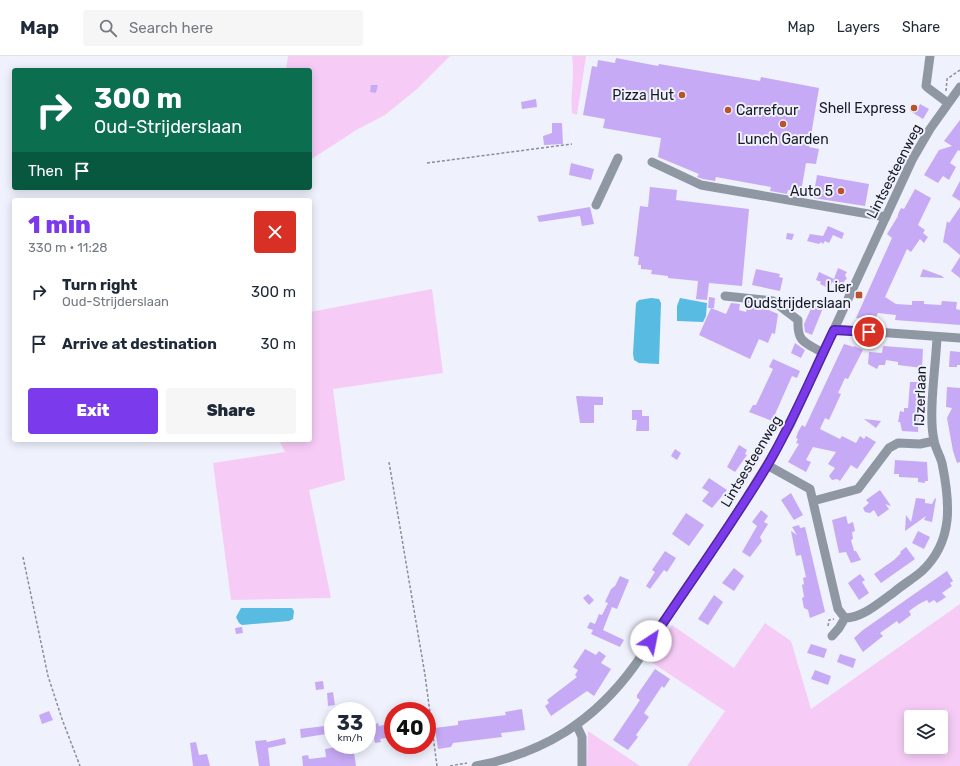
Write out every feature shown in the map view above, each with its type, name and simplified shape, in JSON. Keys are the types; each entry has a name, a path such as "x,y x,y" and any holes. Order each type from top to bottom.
{"street":[{"path":"930,56 927,87 948,103"},
{"name":"Lintsesteenweg","path":"475,764 516,755 545,743 577,726 603,704 619,687 729,526 768,465 790,425 918,150 960,87"},
{"path":"596,205 618,158"},
{"path":"652,162 701,185 886,217"},
{"path":"725,296 773,301 798,320 798,333 804,342 823,353"},
{"path":"834,330 960,338"},
{"name":"IJzerlaan","path":"846,618 856,618 913,579 928,565 938,551 946,529 949,500 942,462 934,441 932,411 937,337"},
{"path":"813,501 858,489 889,448 898,444 920,444 934,441"},
{"path":"768,465 810,489 838,610 846,618 832,636"},
{"path":"577,726 582,737 582,766"}],"path":[{"path":"427,163 572,144"},
{"path":"389,462 425,675 437,766"},
{"path":"23,557 48,676 62,719 80,766"},
{"path":"828,626 829,620 834,619"},
{"path":"450,766 475,764"}],"shaded area":[{"path":"288,56 450,56 417,89 385,115 358,129 312,159 312,68 286,68"},
{"path":"572,56 586,56 577,115 572,113"},
{"path":"432,289 443,373 333,389 345,480 309,490 331,598 231,600 213,463 285,452 280,442 312,442 312,312"},
{"path":"960,604 960,766 687,766 725,711 648,660 672,625 734,668 765,623 791,641 811,709"},
{"path":"588,731 640,766 587,766"}],"water":[{"path":"651,298 659,299 661,303 659,364 639,363 634,360 633,354 636,303 639,300"},
{"path":"680,298 707,303 706,316 703,322 677,321 677,306"},
{"path":"241,608 292,608 294,611 293,619 289,621 242,625 236,617"}],"building":[{"path":"616,58 658,66 659,64 760,81 761,77 819,88 809,147 819,149 816,164 806,163 801,192 788,190 787,194 770,191 771,187 716,177 715,181 697,177 699,174 658,157 661,138 603,128 605,119 583,115 592,66 597,67 598,60 615,63"},
{"path":"371,85 378,85 376,93 370,92"},
{"path":"536,99 537,107 522,109 521,102"},
{"path":"920,104 929,109 923,119 910,111 914,105 918,108"},
{"path":"960,120 960,151 958,150 950,163 956,167 949,180 943,176 938,183 924,175 939,150 952,146 944,141"},
{"path":"552,123 562,123 563,144 544,145 543,136 552,133"},
{"path":"571,163 594,169 591,180 569,175"},
{"name":"Auto 5","path":"817,175 869,184 865,206 813,198"},
{"path":"960,181 960,201 952,196"},
{"path":"650,187 677,190 676,200 749,209 742,286 709,283 707,300 696,299 698,281 668,278 668,276 651,274 652,270 641,269 641,265 638,265 639,257 634,256 640,206 648,207"},
{"path":"915,189 931,198 918,225 925,230 923,233 928,237 924,243 920,239 911,252 907,249 885,297 896,304 912,305 912,301 924,301 924,304 941,305 942,301 957,302 956,309 960,310 960,325 895,320 896,315 878,313 875,319 864,317 856,318 892,238 887,234 901,208 904,209"},
{"path":"590,207 594,224 582,226 580,216 539,222 537,216"},
{"path":"960,207 960,255 943,242 947,221 949,223"},
{"path":"828,226 844,233 842,239 833,235 829,243 825,241 823,244 821,242 819,244 807,241 810,234 823,236"},
{"path":"787,233 794,234 792,240 786,239"},
{"path":"960,257 960,278 951,271"},
{"path":"838,268 847,272 845,275 847,279 842,287 832,282 830,289 820,284 821,282 816,280 819,272 834,279"},
{"path":"756,269 780,274 779,277 783,278 780,291 752,285"},
{"path":"923,269 942,276 944,278 920,277"},
{"path":"709,297 715,298 714,308 708,308"},
{"path":"780,298 798,301 796,309 793,309"},
{"path":"815,300 825,303 812,335 805,332 804,324"},
{"path":"731,303 740,304 739,310 746,312 748,304 760,306 778,314 775,334 772,333 768,343 759,339 750,359 699,335 711,308 726,314"},
{"path":"795,343 805,350 801,358 791,353"},
{"path":"844,344 863,350 848,379 845,378 838,393 841,394 829,420 825,418 820,429 840,439 842,436 856,443 860,436 864,439 866,436 876,442 857,469 851,465 840,481 837,479 832,480 829,476 835,468 828,464 836,452 813,447 806,460 811,462 806,472 788,462 799,444 796,443 798,439 796,438 798,432 802,425 805,427"},
{"path":"883,346 923,349 922,368 898,365 898,362 886,360 885,365 879,365 877,369 868,364 869,352 882,353"},
{"path":"950,351 960,352 960,365 957,365 957,367 949,367"},
{"path":"773,359 800,371 797,378 792,376 772,421 749,412 753,405 756,405 773,369 769,367"},
{"path":"910,382 921,382 918,432 902,431 900,422 898,422 900,411 904,412 904,408 908,408"},
{"path":"947,387 960,388 960,462 957,463 953,451 947,418 952,408 946,407"},
{"path":"576,396 603,397 603,405 594,405 594,423 580,423"},
{"path":"632,410 642,410 642,416 649,416 649,431 636,431 637,420 632,420"},
{"path":"864,419 881,421 876,428"},
{"path":"739,445 747,450 745,454 747,455 735,472 727,467"},
{"path":"675,449 681,453 677,460 671,456"},
{"path":"895,460 927,462 928,481 925,481 925,483 918,482 918,478 899,477 899,474 894,474"},
{"path":"709,478 727,490 712,508 702,501 709,492 702,488"},
{"path":"880,490 891,506 885,504 889,509 878,517 874,510 870,513 865,512 863,508 869,503 866,500"},
{"path":"791,493 803,515 794,520 781,500"},
{"path":"916,498 925,499 925,503 932,504 935,498 936,499 932,522 924,520 926,516 905,531 906,515 911,522"},
{"path":"761,510 768,516 764,522 768,524 760,537 762,541 750,557 742,552 757,526 752,522"},
{"path":"686,513 704,525 689,546 672,534"},
{"path":"846,516 848,524 853,522 855,531 852,532 853,539 851,540 854,551 856,551 861,560 851,563 846,552 839,553 832,520"},
{"path":"799,525 800,528 805,527 825,612 810,618 808,610 804,608 802,598 804,597 802,585 804,584 803,578 806,577 801,555 796,556 791,531 797,535 792,527"},
{"path":"918,531 930,537 924,549 912,543"},
{"path":"906,547 915,559 881,583 874,574 894,560"},
{"path":"665,551 676,558 667,572 664,570 650,589 646,586 655,572 652,570"},
{"path":"734,568 744,576 734,591 722,583"},
{"path":"947,571 953,581 950,583 952,586 942,593 946,597 937,603 934,600 929,603 927,600 919,604 909,611 911,615 899,624 897,621 880,633 883,636 863,652 854,638 863,630"},
{"path":"860,574 865,580 862,582 869,593 859,600 848,583"},
{"path":"620,576 629,580 617,609 612,607 603,630 624,640 620,647 591,634 593,630 587,628 590,622 595,624 599,614 602,615 608,603 605,602 611,589 615,586"},
{"path":"588,594 594,600 589,605 583,598"},
{"path":"714,595 723,602 708,625 698,619"},
{"path":"242,627 243,633 236,634 235,628"},
{"path":"811,644 827,649 824,658 807,653"},
{"path":"585,649 596,655 599,651 606,656 601,663 611,669 594,696 587,691 551,716 545,706 549,703 547,700 577,677 575,675 578,670 573,667"},
{"path":"840,654 856,659 853,668 837,662"},
{"path":"655,669 670,679 664,688 662,686 644,713 649,717 636,735 638,737 628,750 613,740 640,700 637,698 637,695"},
{"path":"815,670 831,676 828,685 811,679"},
{"path":"323,681 324,689 316,690 315,682"},
{"path":"333,692 335,702 328,702 327,693"},
{"path":"522,709 525,730 501,733 502,737 453,743 451,747 438,749 436,728 458,725 458,721 506,715 505,712"},
{"path":"49,711 53,720 42,724 39,715"},
{"path":"378,723 379,726 384,725 384,738 380,739 381,742 376,743 376,724"},
{"path":"324,726 324,734 301,738 300,729"},
{"path":"285,738 286,744 268,748 270,766 259,766 255,741 266,740 267,742"},
{"path":"196,742 199,755 207,754 210,766 193,766 190,743"},
{"path":"326,754 354,754 356,766 303,766 302,756 308,755 309,759 326,757"}],"place":[{"name":"Pizza Hut","path":"682,95"},
{"name":"Shell Express","path":"914,108"},
{"name":"Carrefour","path":"728,110"},
{"name":"Lunch Garden","path":"783,124"},
{"name":"Auto 5","path":"841,191"},
{"name":"Lier Oudstrijderslaan","path":"859,295"}],"route":[{"path":"651,641 729,526 768,465 790,425 834,330 869,332"}]}
